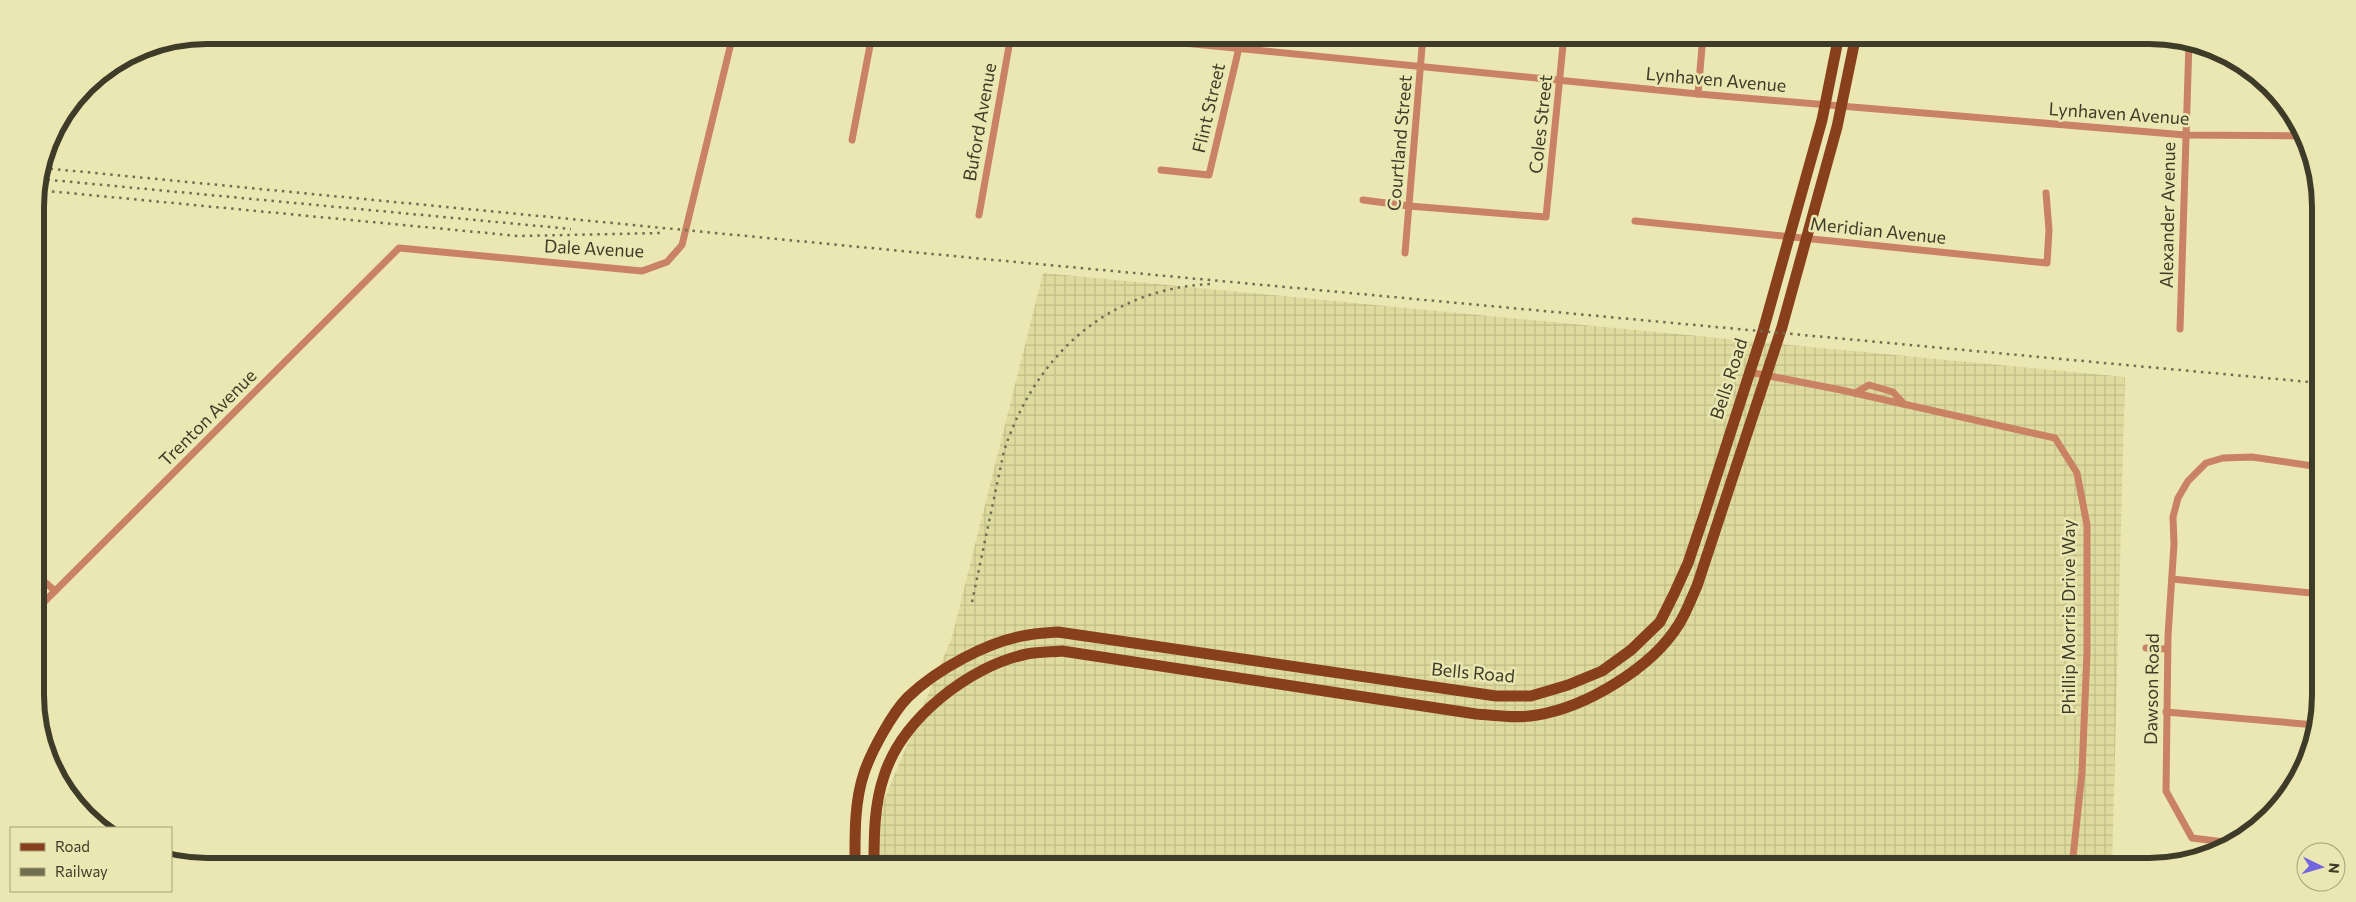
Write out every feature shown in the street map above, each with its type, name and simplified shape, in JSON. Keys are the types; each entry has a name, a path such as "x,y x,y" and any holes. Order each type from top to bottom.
{"main road":[{"name":"Bells Road","path":"855,858 856,810 864,773 882,734 907,698 937,675 970,655 994,644 1026,635 1058,632 1496,696 1531,696 1568,685 1602,671 1631,650 1660,622 1688,563 1749,372 1789,237 1826,104 1837,44"},
{"name":"Bells Road","path":"874,858 878,796 884,774 895,751 917,721 940,698 974,675 1027,654 1062,651 1476,714 1536,716 1575,705 1609,688 1658,650 1678,625 1697,586 1766,375 1806,239 1842,106 1854,44"},
{"path":"1705,512 1719,518"},
{"path":"1137,662 1139,644"},
{"path":"1379,699 1383,681"}],"street":[{"name":"Dale Avenue","path":"400,248 642,271 667,262 682,244 731,44"},
{"path":"852,140 870,44"},
{"name":"Buford Avenue","path":"979,214 1009,44"},
{"name":"Lynhaven Avenue","path":"1196,44 1698,94 2185,135 2296,136"},
{"name":"Flint Street","path":"1161,170 1208,175 1240,44"},
{"name":"Courtland Street","path":"1405,253 1422,44"},
{"name":"Coles Street","path":"1409,206 1546,217 1563,44"},
{"path":"1698,94 1702,44"},
{"name":"Alexander Avenue","path":"2180,329 2189,48"},
{"name":"Meridian Avenue","path":"1635,221 2048,263 2049,230 2046,193"},
{"path":"1363,200 1409,206"},
{"name":"Trenton Avenue","path":"44,602 400,248"},
{"name":"Phillip Morris Drive Way","path":"1749,372 1855,393 1869,385 1893,392 1904,404 2055,438 2077,474 2087,525 2088,611 2082,772 2073,858"},
{"name":"Dawson Road","path":"2220,841 2192,838 2166,791 2166,712 2174,511 2178,498 2188,481 2206,463 2224,458 2252,457 2312,466"},
{"path":"44,581 55,591"},
{"path":"2171,583 2312,593"},
{"path":"2146,648 2168,649"},
{"path":"2166,712 2309,725"}],"shaded area":[{"path":"1043,273 2125,377 2112,858 880,858 879,812 952,637"}],"railway":[{"path":"48,168 1005,261 2312,382"},
{"path":"46,180 571,229"},
{"path":"44,191 518,236 662,233"},
{"path":"972,602 1004,451 1018,417 1035,386 1056,358 1080,334 1108,314 1139,299 1173,289 1210,284"}]}
